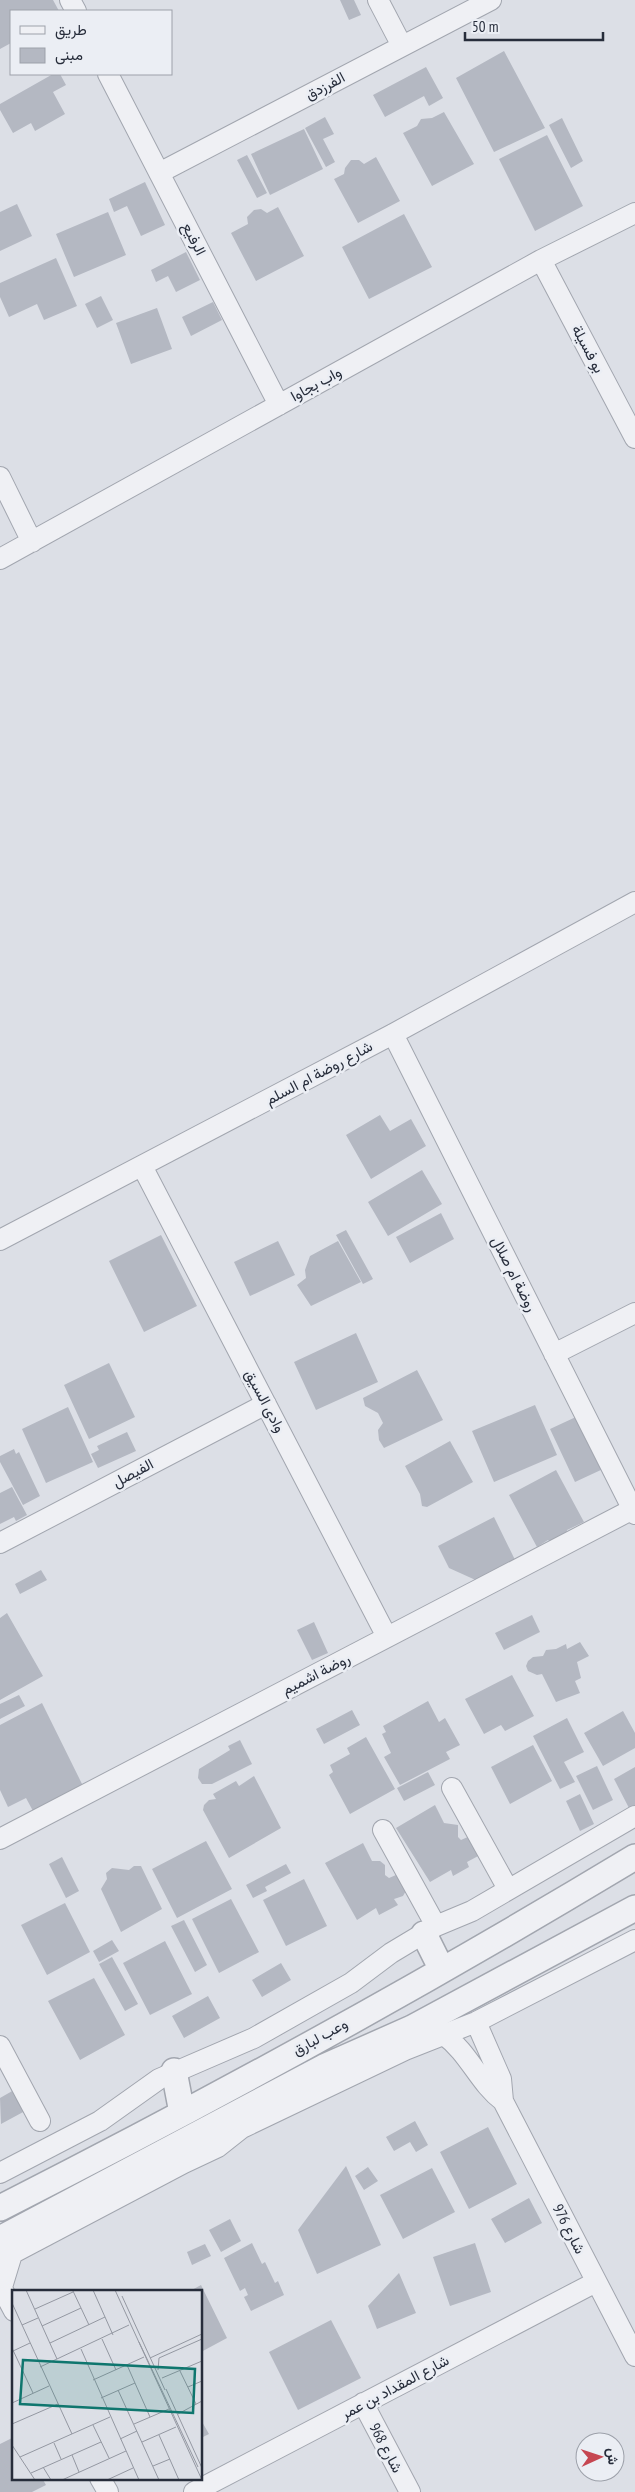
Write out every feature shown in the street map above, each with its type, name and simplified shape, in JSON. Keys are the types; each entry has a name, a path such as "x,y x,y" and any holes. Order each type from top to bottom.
{"street":[{"path":"378,0 402,46"},
{"name":"الفرزدق","path":"159,173 491,0"},
{"name":"الرفيع","path":"109,75 279,405"},
{"name":"واب بجاوا","path":"0,559 541,260 635,213"},
{"name":"بو فسيلة","path":"541,260 635,438"},
{"path":"0,477 32,542"},
{"name":"شارع روضة ام السلم","path":"0,1240 393,1034 635,902"},
{"name":"روضة ام صلال","path":"393,1034 634,1512"},
{"name":"وادى السيق","path":"142,1166 387,1637"},
{"path":"554,1354 635,1313"},
{"name":"الفيصل","path":"0,1543 266,1404"},
{"name":"روضة اشميم","path":"0,1839 387,1637 634,1512"},
{"path":"452,1788 508,1889"},
{"path":"0,2172 117,2110 150,2084 174,2071 254,2038 351,1983 392,1953 430,1930 472,1911 635,1816"},
{"path":"384,1830 430,1930 442,1970"},
{"name":"وعب لبارق","path":"0,2208 182,2113 442,1970 635,1857"},
{"path":"501,1980 590,1916 635,1891"},
{"name":"وعب لبارق","path":"4,2251 190,2139 324,2067 412,2028 635,1908"},
{"path":"604,1925 635,1917"},
{"path":"12,2308 1,2286 4,2251 218,2147 242,2128 405,2050 476,2022 635,1940"},
{"name":"شارع 976","path":"476,2022 501,2079 502,2101"},
{"name":"شارع 976","path":"444,2035 464,2054 488,2087 502,2101 635,2356"},
{"path":"0,2046 40,2121 36,2136 41,2151"},
{"path":"174,2071 182,2113"},
{"path":"40,2121 55,2126 67,2138"},
{"path":"184,2163 190,2139"},
{"name":"شارع المقداد بن عمر","path":"194,2492 596,2282"},
{"name":"شارع 968","path":"363,2404 410,2492"},
{"path":"101,2480 108,2492"}],"building":[{"path":"0,0 53,0 58,10 10,10 10,44 0,49"},
{"path":"340,0 354,0 361,15 349,20"},
{"path":"504,51 545,128 494,152 456,78"},
{"path":"426,67 443,98 429,106 424,96 385,117 373,95"},
{"path":"51,75 61,75 66,85 53,92 65,114 35,131 31,123 13,133 0,110 0,104"},
{"path":"444,112 474,164 432,186 403,133 417,126 421,119 432,118"},
{"path":"325,117 334,134 323,139 335,162 326,167 305,128"},
{"path":"562,118 583,161 571,168 549,125"},
{"path":"304,129 323,169 270,195 251,154"},
{"path":"547,135 583,206 535,231 499,159"},
{"path":"247,155 267,193 257,198 237,160"},
{"path":"376,157 400,201 358,223 334,179 344,174 345,168 351,160 359,160 364,164"},
{"path":"145,182 165,225 141,236 127,206 114,212 109,199"},
{"path":"17,204 32,236 0,251 0,212"},
{"path":"278,207 304,256 256,281 231,233 248,224 247,217 254,210 261,209 267,213"},
{"path":"108,212 126,255 74,277 56,234"},
{"path":"404,214 432,267 369,299 342,247"},
{"path":"186,252 200,280 176,292 168,276 156,282 151,270"},
{"path":"56,258 77,306 44,320 37,304 9,317 0,297 0,283"},
{"path":"101,296 113,320 97,328 85,304"},
{"path":"213,302 222,320 191,336 182,317"},
{"path":"157,308 172,349 131,364 116,323"},
{"path":"380,1115 390,1131 411,1119 426,1146 371,1179 346,1135"},
{"path":"422,1170 442,1204 388,1236 368,1202"},
{"path":"441,1213 454,1239 410,1263 396,1237"},
{"path":"346,1230 373,1279 363,1284 336,1235"},
{"path":"161,1235 197,1306 144,1332 109,1261"},
{"path":"278,1241 295,1275 250,1296 234,1262"},
{"path":"338,1241 361,1282 311,1306 297,1285 306,1278 305,1270 310,1256"},
{"path":"356,1333 378,1382 316,1410 294,1362"},
{"path":"109,1363 135,1417 89,1439 64,1385"},
{"path":"417,1370 443,1420 384,1448 379,1440 378,1430 383,1423 378,1413 365,1406 363,1398"},
{"path":"535,1405 557,1455 494,1482 472,1431"},
{"path":"68,1407 93,1462 46,1483 22,1429"},
{"path":"578,1416 603,1469 575,1482 550,1429"},
{"path":"127,1432 136,1451 98,1468 91,1454 99,1450 97,1446"},
{"path":"450,1441 473,1482 427,1507 422,1506 420,1494 405,1466"},
{"path":"14,1449 16,1454 19,1452 40,1496 23,1505 0,1462 0,1456"},
{"path":"556,1470 584,1522 567,1530 566,1536 551,1542 548,1540 537,1547 509,1495"},
{"path":"12,1487 27,1515 16,1521 14,1517 0,1524 0,1493"},
{"path":"494,1517 517,1564 480,1582 449,1568 438,1546"},
{"path":"41,1570 47,1580 20,1594 15,1584"},
{"path":"7,1613 43,1676 0,1700 0,1618"},
{"path":"532,1615 540,1632 504,1650 495,1633"},
{"path":"314,1622 328,1653 312,1660 297,1630"},
{"path":"580,1642 589,1656 577,1662 581,1678 575,1681 580,1693 556,1702 542,1674 537,1675 528,1671 526,1666 528,1661 533,1657 543,1656 546,1650 556,1649 566,1644 567,1649"},
{"path":"512,1675 534,1716 505,1731 501,1725 484,1734 465,1699"},
{"path":"19,1695 25,1706 0,1719 0,1704"},
{"path":"428,1701 439,1722 445,1718 460,1745 446,1752 450,1759 400,1785 384,1757 391,1753 382,1734 386,1732 383,1726"},
{"path":"42,1703 83,1786 33,1811 26,1798 8,1807 0,1790 0,1725"},
{"path":"352,1710 360,1725 324,1744 316,1729"},
{"path":"623,1711 635,1733 635,1748 603,1766 584,1733"},
{"path":"567,1718 584,1752 564,1762 575,1782 560,1789 533,1736"},
{"path":"366,1737 395,1789 350,1814 329,1775 333,1772 330,1765 350,1754 347,1748"},
{"path":"240,1740 252,1764 212,1784 202,1784 198,1778 199,1769 230,1750 228,1746"},
{"path":"533,1745 552,1781 510,1804 491,1767"},
{"path":"597,1766 613,1800 593,1810 576,1776"},
{"path":"635,1767 635,1805 629,1808 614,1779"},
{"path":"428,1772 435,1785 404,1801 397,1788"},
{"path":"254,1776 281,1828 229,1858 203,1810 204,1805 209,1800 216,1799 213,1794 236,1781 239,1786"},
{"path":"580,1794 594,1824 580,1831 566,1801"},
{"path":"435,1805 444,1823 458,1825 458,1837 461,1840 470,1836 480,1855 467,1862 469,1867 453,1876 451,1870 430,1882 396,1828"},
{"path":"206,1841 232,1889 177,1918 152,1869"},
{"path":"363,1843 372,1861 380,1861 385,1865 385,1875 389,1878 396,1875 404,1878 407,1889 403,1896 394,1899 398,1905 379,1915 376,1908 357,1920 325,1863"},
{"path":"62,1857 79,1891 66,1898 49,1864"},
{"path":"286,1864 291,1873 265,1887 267,1891 253,1898 246,1885"},
{"path":"134,1866 141,1866 162,1909 121,1932 101,1889 107,1879 106,1873 112,1868 129,1870"},
{"path":"304,1879 327,1926 286,1946 263,1900"},
{"path":"231,1899 259,1952 219,1973 192,1919"},
{"path":"65,1903 90,1952 47,1975 21,1925"},
{"path":"184,1920 207,1965 195,1972 171,1926"},
{"path":"112,1940 119,1951 99,1962 93,1951"},
{"path":"165,1941 192,1994 150,2015 123,1963"},
{"path":"112,1957 138,2004 125,2011 99,1964"},
{"path":"281,1963 291,1980 262,1997 252,1980"},
{"path":"94,1978 125,2035 80,2060 48,2001"},
{"path":"208,1996 220,2018 184,2038 172,2016"},
{"path":"14,2090 25,2111 1,2124 0,2098"},
{"path":"415,2121 428,2145 416,2152 410,2142 394,2151 386,2137"},
{"path":"488,2127 517,2184 469,2209 440,2152"},
{"path":"346,2166 381,2245 317,2274 298,2230"},
{"path":"368,2167 378,2181 364,2190 355,2176"},
{"path":"432,2168 455,2212 403,2239 380,2195"},
{"path":"529,2198 542,2223 505,2243 491,2219"},
{"path":"230,2219 241,2241 221,2252 209,2230"},
{"path":"252,2243 262,2264 265,2262 275,2283 278,2281 284,2295 251,2311 244,2297 248,2295 245,2288 240,2291 224,2258"},
{"path":"475,2243 491,2292 450,2306 433,2257"},
{"path":"205,2244 211,2256 192,2265 187,2252"},
{"path":"399,2273 416,2313 377,2329 368,2306"},
{"path":"201,2285 227,2338 202,2351 202,2290 192,2290"},
{"path":"331,2320 361,2378 298,2410 269,2352"},
{"path":"202,2422 209,2434 202,2438"},
{"path":"12,2438 12,2480 43,2480 46,2485 32,2492 0,2492 0,2444"}]}
